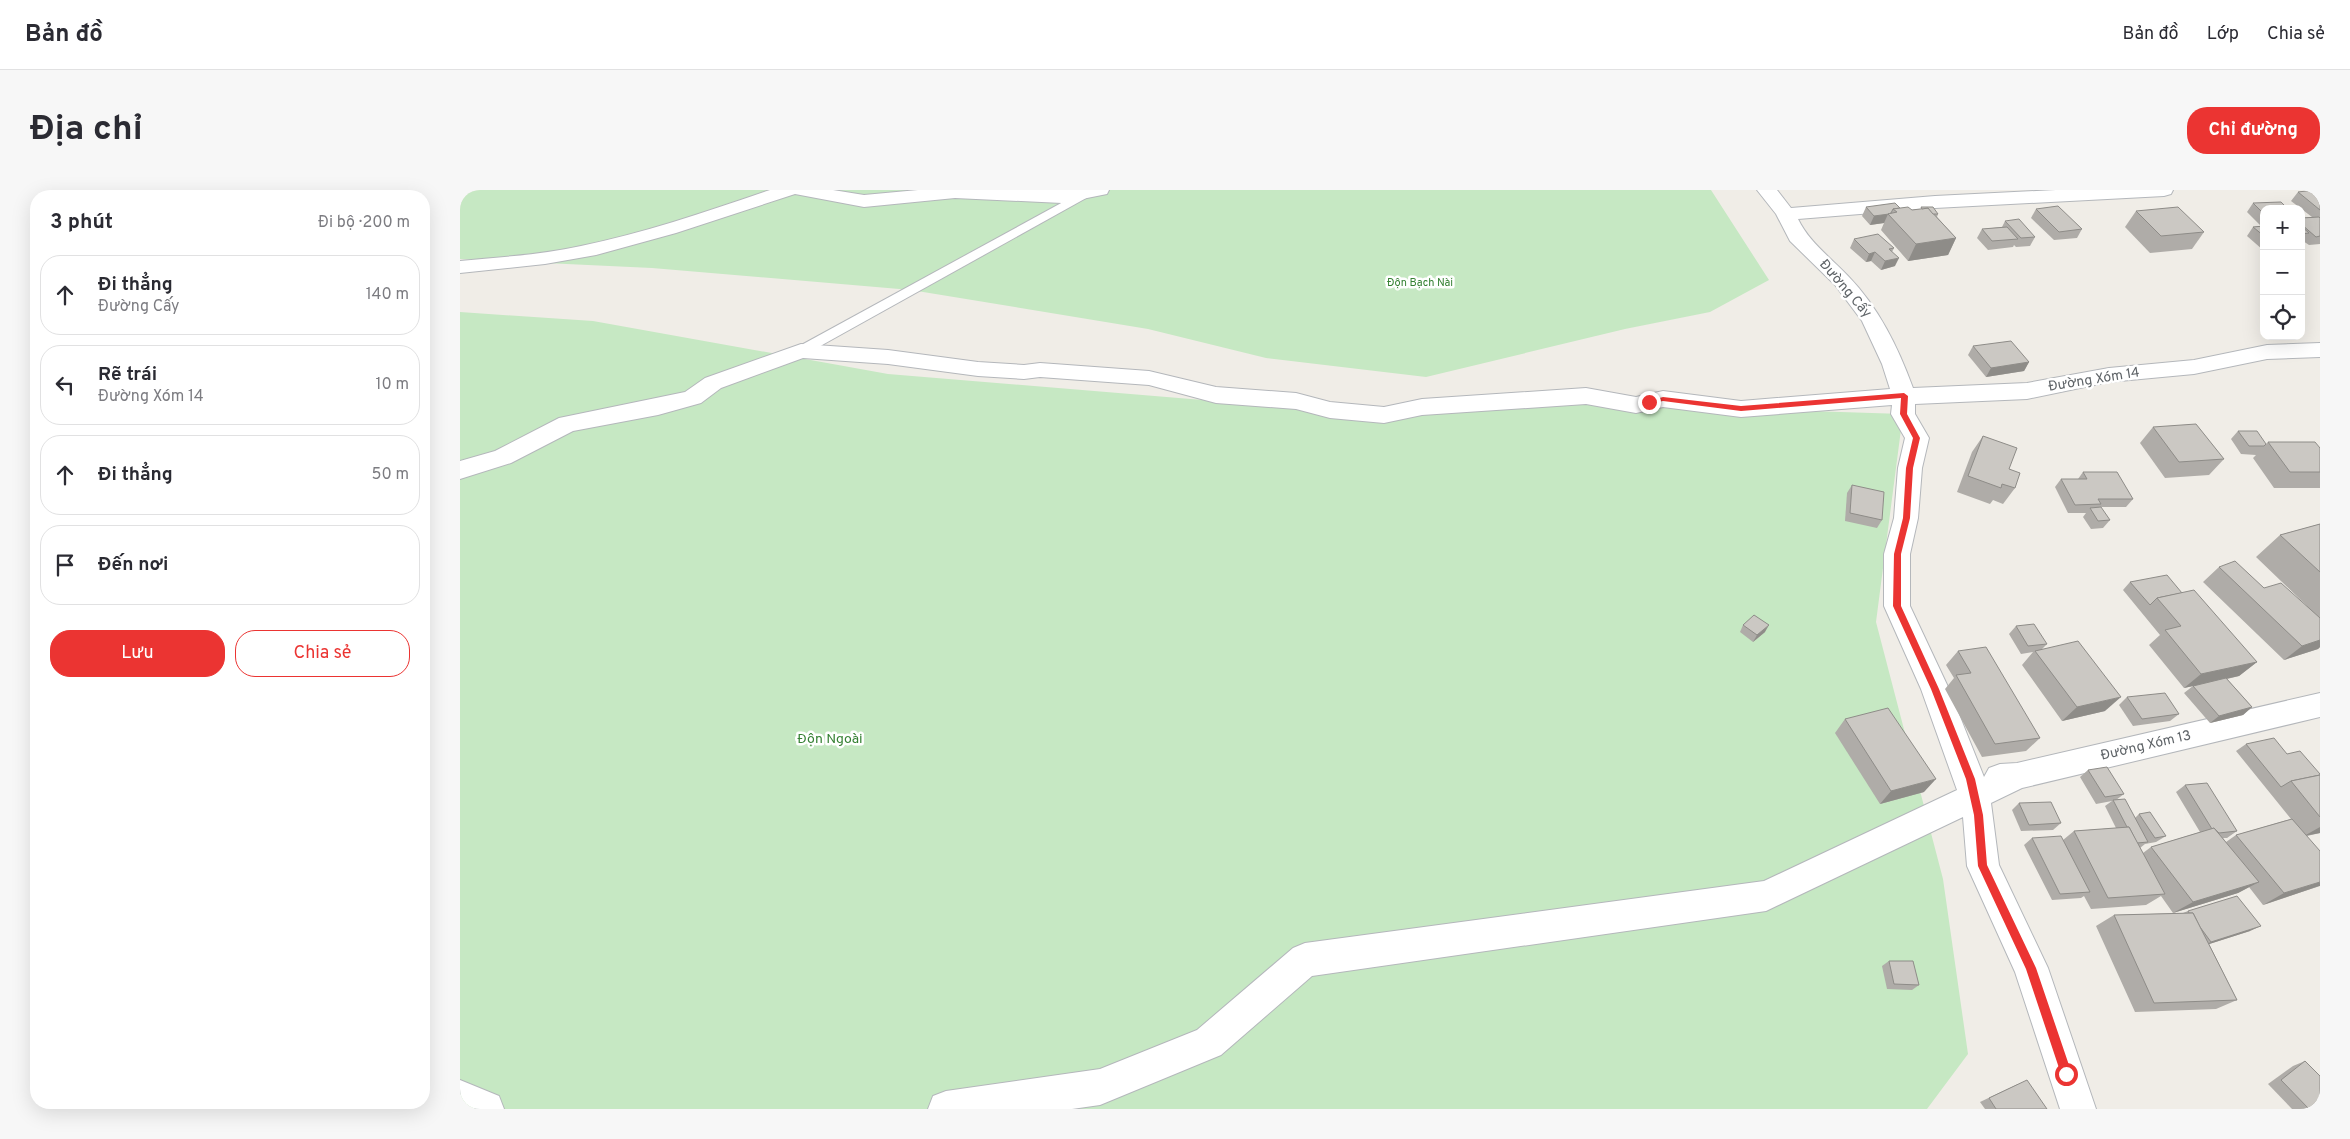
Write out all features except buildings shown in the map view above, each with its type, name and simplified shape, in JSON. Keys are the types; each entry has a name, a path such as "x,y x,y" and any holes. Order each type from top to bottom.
{"street":[{"path":"460,267 538,260 594,250 674,229 789,190"},
{"path":"801,190 864,201 955,192 1062,197 1096,191"},
{"name":"Đường Cấy","path":"1766,190 1786,214 1797,237 1842,281 1872,320 1893,364 1904,396 1903,414 1917,438 1910,468 1906,518 1898,554 1897,606 1935,689 1970,779 1978,815 1983,866 2031,968 2078,1109"},
{"path":"1786,214 1934,202 2164,190"},
{"name":"Đường Xóm 14","path":"800,351 888,357 978,369 1024,372 1040,370 1149,378 1216,395 1296,401 1330,410 1384,415 1422,407 1586,396 1636,405 1663,399 1741,408 1866,398 2028,390 2109,375 2194,367 2267,352 2320,350"},
{"path":"460,470 503,457 567,424 658,407 693,398 713,383 800,351"},
{"name":"Đường Xóm 13","path":"1970,779 2017,776 2320,705"},
{"path":"946,1109 1100,1087 1209,1043 1305,960 1766,896 2017,776"},
{"path":"460,1098 486,1109"}],"lane":[{"path":"800,351 1096,191"}],"green space":[{"name":"Độn Bạch Nài","path":"460,190 1711,190 1769,280 1710,312 1625,329 1426,377 1266,358 1148,329 911,290 652,268 460,259"},
{"name":"Độn Ngoài","path":"460,312 593,321 888,374 1384,415 1598,404 1903,414 1876,622 1943,879 1968,1054 1927,1109 460,1109"}],"route":[{"path":"1649,402 1663,399 1741,408 1904,396 1903,414 1917,438 1910,468 1906,518 1898,554 1897,606 1935,689 1970,779 1978,815 1983,866 2031,968 2066,1074"}]}
